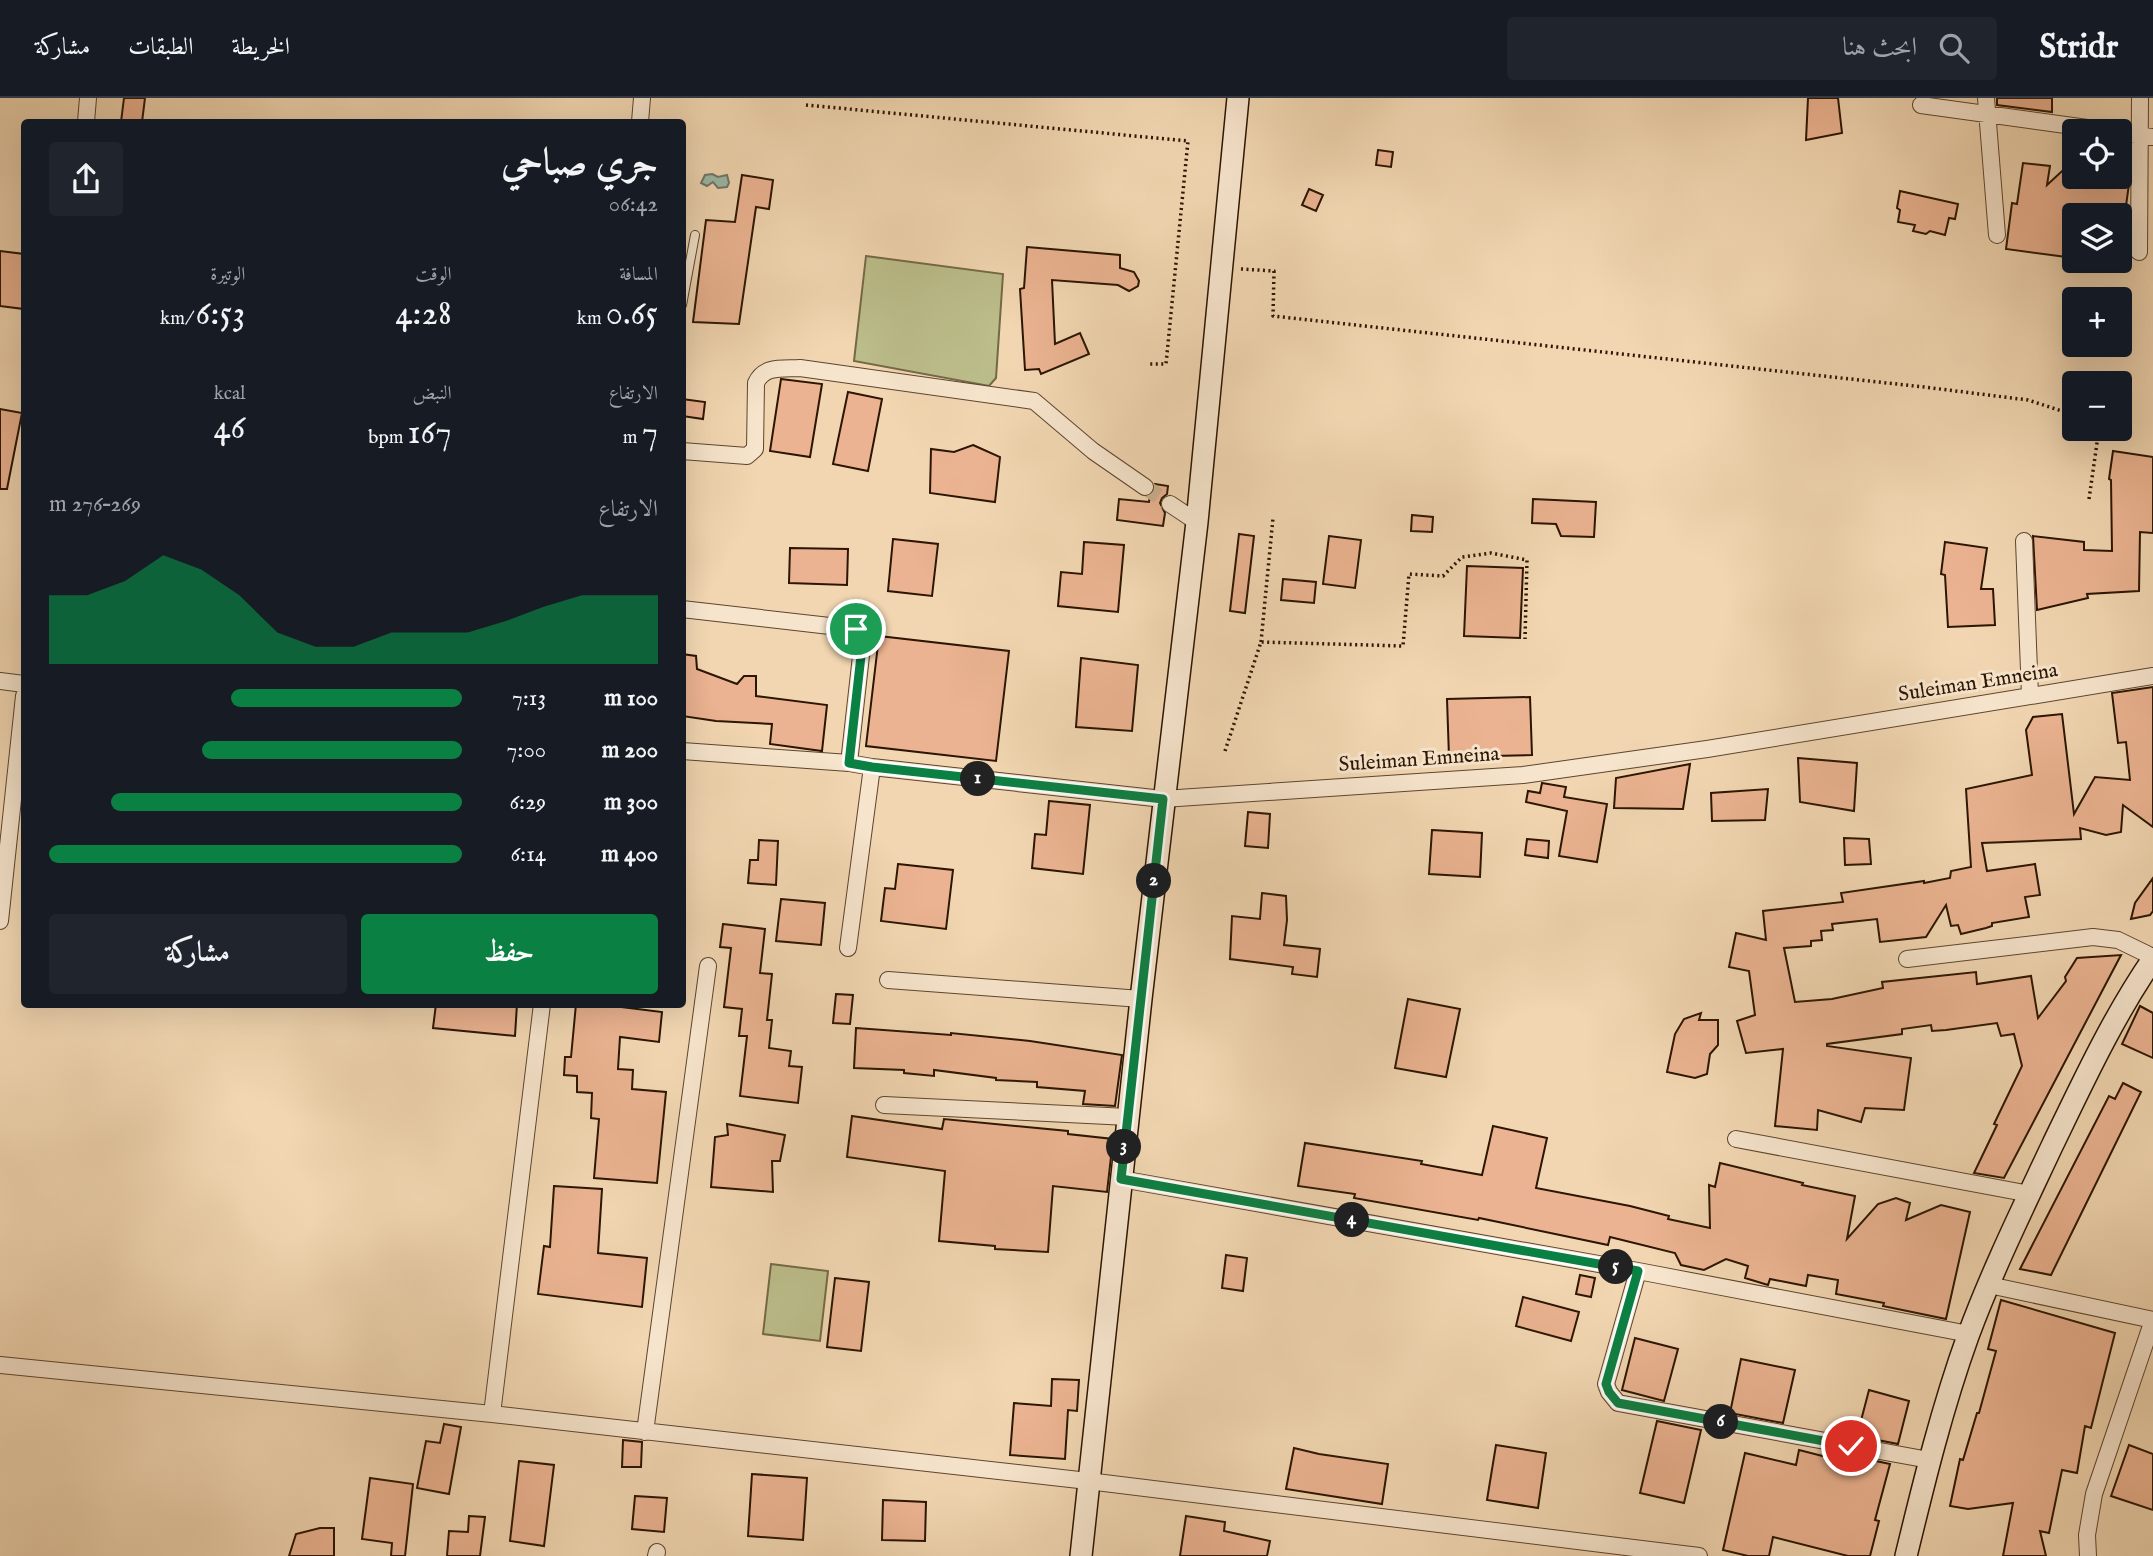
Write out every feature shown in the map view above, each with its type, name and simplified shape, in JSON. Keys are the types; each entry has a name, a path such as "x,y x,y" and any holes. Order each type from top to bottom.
{"street":[{"path":"86,119 88,98"},
{"path":"640,119 642,98"},
{"path":"1081,1556 1163,799 1197,522 1238,98"},
{"path":"2139,252 2146,136 2140,98"},
{"path":"1921,105 1986,106 2062,121"},
{"path":"1986,106 1997,235"},
{"path":"686,451 747,456 755,449 758,377 770,369 800,368 1034,401 1093,451 1145,486"},
{"path":"1170,504 1197,522"},
{"path":"2024,541 2030,696"},
{"path":"686,609 856,629 863,638 849,763"},
{"name":"Suleiman Emneina","path":"686,751 849,763 1163,799 1523,775 1707,749 2153,676"},
{"path":"0,681 21,684"},
{"path":"0,921 5,828 21,717"},
{"path":"848,948 872,767"},
{"path":"1906,1556 1929,1460 1969,1334 1989,1285 2107,1036 2153,958 2118,940 2093,937 1907,959"},
{"path":"645,1432 708,966"},
{"path":"888,980 1141,999"},
{"path":"492,1414 542,1008"},
{"path":"884,1105 1128,1117"},
{"path":"1735,1139 2030,1194"},
{"path":"1121,1179 1638,1271 1969,1334"},
{"path":"1638,1271 1606,1384 1618,1403 1929,1460"},
{"path":"1989,1285 2153,1320 2094,1494 2087,1535 2088,1556"},
{"path":"0,1365 492,1414 1088,1481 1699,1556"}],"lane":[{"path":"686,283 695,235"}],"path":[{"path":"806,105 1188,141 1166,364 1149,363"},
{"path":"1222,268 1274,271 1273,316 1924,387 2028,400 2062,411"},
{"path":"2089,499 2097,441"},
{"path":"1225,751 1261,642 1273,518"},
{"path":"1261,642 1403,646 1409,574 1443,576 1462,557 1491,553 1527,560 1525,639"}],"green space":[{"path":"866,256 1003,274 996,378 989,386 854,361"},
{"path":"771,1264 828,1271 820,1341 763,1334"}],"shaded area":[{"path":"705,175 718,177 727,175 727,187 718,188 713,182 707,186 701,183"}],"building":[{"path":"124,98 145,98 142,119 121,119"},
{"path":"1808,98 1838,98 1842,133 1806,140"},
{"path":"1997,98 2052,98 2052,112 1997,105"},
{"path":"1378,150 1393,152 1391,167 1376,165"},
{"path":"2023,163 2050,166 2047,185 2062,171 2062,189 2128,189 2126,203 2062,203 2062,256 2006,249 2012,203 2017,204"},
{"path":"742,175 773,180 769,209 756,207 739,324 693,322 706,220 735,222"},
{"path":"1309,189 1323,195 1316,211 1302,205"},
{"path":"1900,191 1958,204 1955,219 1949,218 1945,235 1930,231 1926,234 1913,231 1915,225 1898,222"},
{"path":"1027,247 1120,255 1120,268 1134,272 1139,281 1138,286 1129,291 1118,285 1052,280 1055,344 1080,333 1089,354 1041,374 1039,369 1025,370 1020,289 1024,288"},
{"path":"0,251 21,254 21,309 0,306"},
{"path":"781,379 822,384 810,457 770,451"},
{"path":"848,392 882,399 868,471 833,464"},
{"path":"686,400 705,402 703,419 686,417"},
{"path":"0,409 21,413 21,418 7,489 0,489"},
{"path":"973,445 1000,457 995,502 930,493 931,449 954,452"},
{"path":"2113,451 2153,457 2153,533 2140,532 2139,591 2087,594 2088,598 2037,610 2033,536 2084,542 2084,550 2112,551 2109,479"},
{"path":"1155,484 1168,486 1167,494 1160,503 1165,513 1163,526 1117,520 1119,499 1149,502"},
{"path":"1533,499 1596,502 1594,537 1561,536 1556,524 1532,523"},
{"path":"1412,515 1433,517 1432,532 1411,531"},
{"path":"1239,534 1254,536 1245,613 1230,611"},
{"path":"1329,536 1361,540 1355,588 1323,584"},
{"path":"893,539 938,544 932,596 888,591"},
{"path":"1084,542 1124,545 1118,612 1058,606 1061,572 1082,574"},
{"path":"1945,542 1987,548 1981,589 1993,589 1995,625 1948,627 1945,575 1941,574"},
{"path":"790,548 848,549 847,585 789,583"},
{"path":"1467,566 1523,568 1520,638 1464,636"},
{"path":"1283,579 1316,582 1314,603 1281,600"},
{"path":"879,636 1009,651 996,761 866,746"},
{"path":"686,655 696,656 697,669 737,684 744,676 756,676 756,696 827,705 822,751 770,744 772,724 686,717"},
{"path":"1081,658 1138,665 1132,731 1076,727"},
{"path":"2153,687 2153,827 2123,805 2121,832 2106,835 2080,828 2081,839 1982,843 1987,871 2035,864 2040,895 2025,897 2029,917 1992,923 1992,926 1961,934 1958,925 1951,926 1946,905 1926,937 1880,942 1877,919 1832,924 1833,930 1821,931 1822,940 1811,941 1811,946 1784,948 1795,1002 1832,999 1883,988 1882,982 1976,972 1977,984 2031,976 2038,1018 2066,981 2065,977 2077,958 2121,955 2004,1178 1974,1173 2022,1066 2014,1034 2001,1036 1997,1023 1932,1031 1931,1025 1902,1029 1902,1034 1827,1044 1911,1058 1904,1110 1865,1108 1861,1122 1818,1110 1817,1130 1775,1126 1783,1049 1746,1053 1737,1021 1755,1015 1749,971 1729,967 1736,933 1766,940 1763,911 1843,902 1841,893 1950,878 1951,871 1971,867 1966,789 2032,775 2026,730 2033,717 2062,714 2074,814 2095,777 2130,780 2126,742 2118,743 2112,693"},
{"path":"1530,697 1532,755 1449,757 1447,699"},
{"path":"1798,758 1857,763 1854,811 1800,802"},
{"path":"1690,764 1683,809 1614,808 1616,778"},
{"path":"1542,783 1566,787 1564,797 1607,804 1597,862 1559,856 1567,811 1526,802 1528,791 1540,793"},
{"path":"1768,789 1765,820 1712,821 1711,793"},
{"path":"1049,801 1090,805 1083,874 1032,868 1035,834 1046,835"},
{"path":"1248,812 1270,814 1268,848 1245,846"},
{"path":"1432,830 1482,833 1480,877 1429,874"},
{"path":"1844,838 1869,839 1871,864 1845,865"},
{"path":"1527,839 1549,841 1548,858 1525,855"},
{"path":"759,840 778,841 776,885 748,883 750,860 758,860"},
{"path":"898,864 953,870 946,929 881,921 885,888 895,889"},
{"path":"2153,878 2153,911 2150,915 2131,919 2135,903"},
{"path":"1262,893 1286,896 1284,945 1320,949 1317,977 1292,974 1293,967 1230,959 1232,916 1260,919"},
{"path":"781,899 825,903 821,945 776,941"},
{"path":"723,924 765,929 760,973 772,974 767,1020 772,1020 769,1048 791,1051 789,1066 802,1067 798,1103 740,1096 747,1036 739,1036 742,1009 724,1007 731,948 720,947"},
{"path":"836,994 853,995 850,1024 833,1023"},
{"path":"1408,999 1460,1009 1446,1077 1395,1068"},
{"path":"2140,1006 2153,1013 2153,1058 2122,1044"},
{"path":"436,1008 517,1008 515,1036 433,1028"},
{"path":"576,1008 630,1008 662,1012 659,1042 620,1037 618,1069 633,1070 632,1089 666,1092 657,1183 594,1178 599,1119 591,1118 592,1093 577,1092 577,1076 564,1075 565,1057 571,1057"},
{"path":"1701,1013 1699,1020 1718,1020 1718,1045 1710,1054 1707,1074 1695,1078 1667,1072 1675,1034 1684,1019"},
{"path":"856,1028 1030,1041 1122,1055 1115,1106 1083,1104 1085,1091 1037,1087 1037,1082 996,1080 934,1070 934,1076 904,1073 904,1070 854,1068"},
{"path":"2123,1083 2141,1092 2051,1275 2020,1269 2109,1096 2115,1099"},
{"path":"852,1116 942,1129 944,1119 1068,1131 1068,1134 1113,1139 1107,1192 1053,1186 1048,1252 995,1249 995,1246 939,1241 945,1171 847,1157"},
{"path":"727,1124 785,1135 780,1161 772,1161 773,1192 711,1187 715,1137 728,1135"},
{"path":"1493,1126 1547,1138 1536,1188 1630,1206 1669,1216 1668,1219 1710,1228 1709,1185 1715,1187 1720,1163 1855,1196 1847,1239 1878,1204 1896,1198 1910,1203 1906,1220 1941,1205 1970,1212 1946,1319 1836,1294 1838,1280 1808,1275 1806,1286 1770,1279 1768,1285 1745,1278 1748,1266 1726,1259 1704,1270 1681,1265 1675,1253 1610,1237 1608,1245 1479,1218 1478,1220 1354,1198 1355,1194 1298,1186 1305,1143 1422,1161 1421,1164 1482,1175"},
{"path":"554,1186 602,1189 598,1253 647,1258 642,1307 538,1294 544,1246 550,1247"},
{"path":"1226,1255 1247,1258 1243,1291 1222,1288"},
{"path":"1580,1275 1595,1278 1591,1297 1576,1294"},
{"path":"835,1278 869,1282 861,1351 827,1347"},
{"path":"1523,1297 1579,1312 1571,1341 1516,1326"},
{"path":"2001,1300 2115,1333 2091,1428 2085,1426 2077,1473 2062,1470 2049,1533 2040,1531 2046,1556 2003,1556 2013,1503 1968,1509 1950,1506 1960,1459 1963,1460 1979,1413 1996,1351 1988,1349"},
{"path":"1635,1338 1678,1349 1664,1401 1622,1390"},
{"path":"1741,1359 1795,1370 1783,1423 1730,1413"},
{"path":"1052,1379 1079,1380 1077,1411 1068,1410 1065,1459 1010,1455 1014,1403 1051,1406"},
{"path":"1869,1390 1909,1401 1898,1444 1857,1436"},
{"path":"1657,1421 1701,1430 1684,1503 1640,1493"},
{"path":"444,1424 461,1427 449,1494 417,1488 426,1441 440,1443"},
{"path":"623,1440 642,1442 641,1467 622,1467"},
{"path":"1496,1445 1546,1453 1538,1508 1487,1500"},
{"path":"2129,1445 2153,1454 2153,1510 2111,1496"},
{"path":"1294,1448 1388,1464 1382,1504 1286,1489"},
{"path":"1799,1450 1850,1463 1852,1456 1890,1464 1875,1520 1879,1521 1870,1556 1848,1556 1773,1537 1769,1556 1748,1556 1723,1550 1745,1453 1796,1465"},
{"path":"519,1461 554,1465 544,1546 510,1541"},
{"path":"752,1474 807,1478 803,1540 748,1536"},
{"path":"370,1478 413,1484 405,1556 391,1556 392,1543 362,1539"},
{"path":"635,1496 667,1498 664,1532 632,1529"},
{"path":"883,1500 926,1502 925,1541 882,1540"},
{"path":"469,1516 485,1517 480,1556 447,1556 449,1531 468,1532"},
{"path":"1186,1516 1225,1522 1224,1531 1270,1541 1267,1556 1180,1556"},
{"path":"320,1528 334,1528 334,1556 289,1556 296,1534"}],"tunnel":[{"path":"1145,487 1170,504"}],"route":[{"path":"856,629 863,638 849,763 1163,799 1121,1179 1638,1271 1606,1384 1613,1399 1618,1403 1851,1446"}]}
